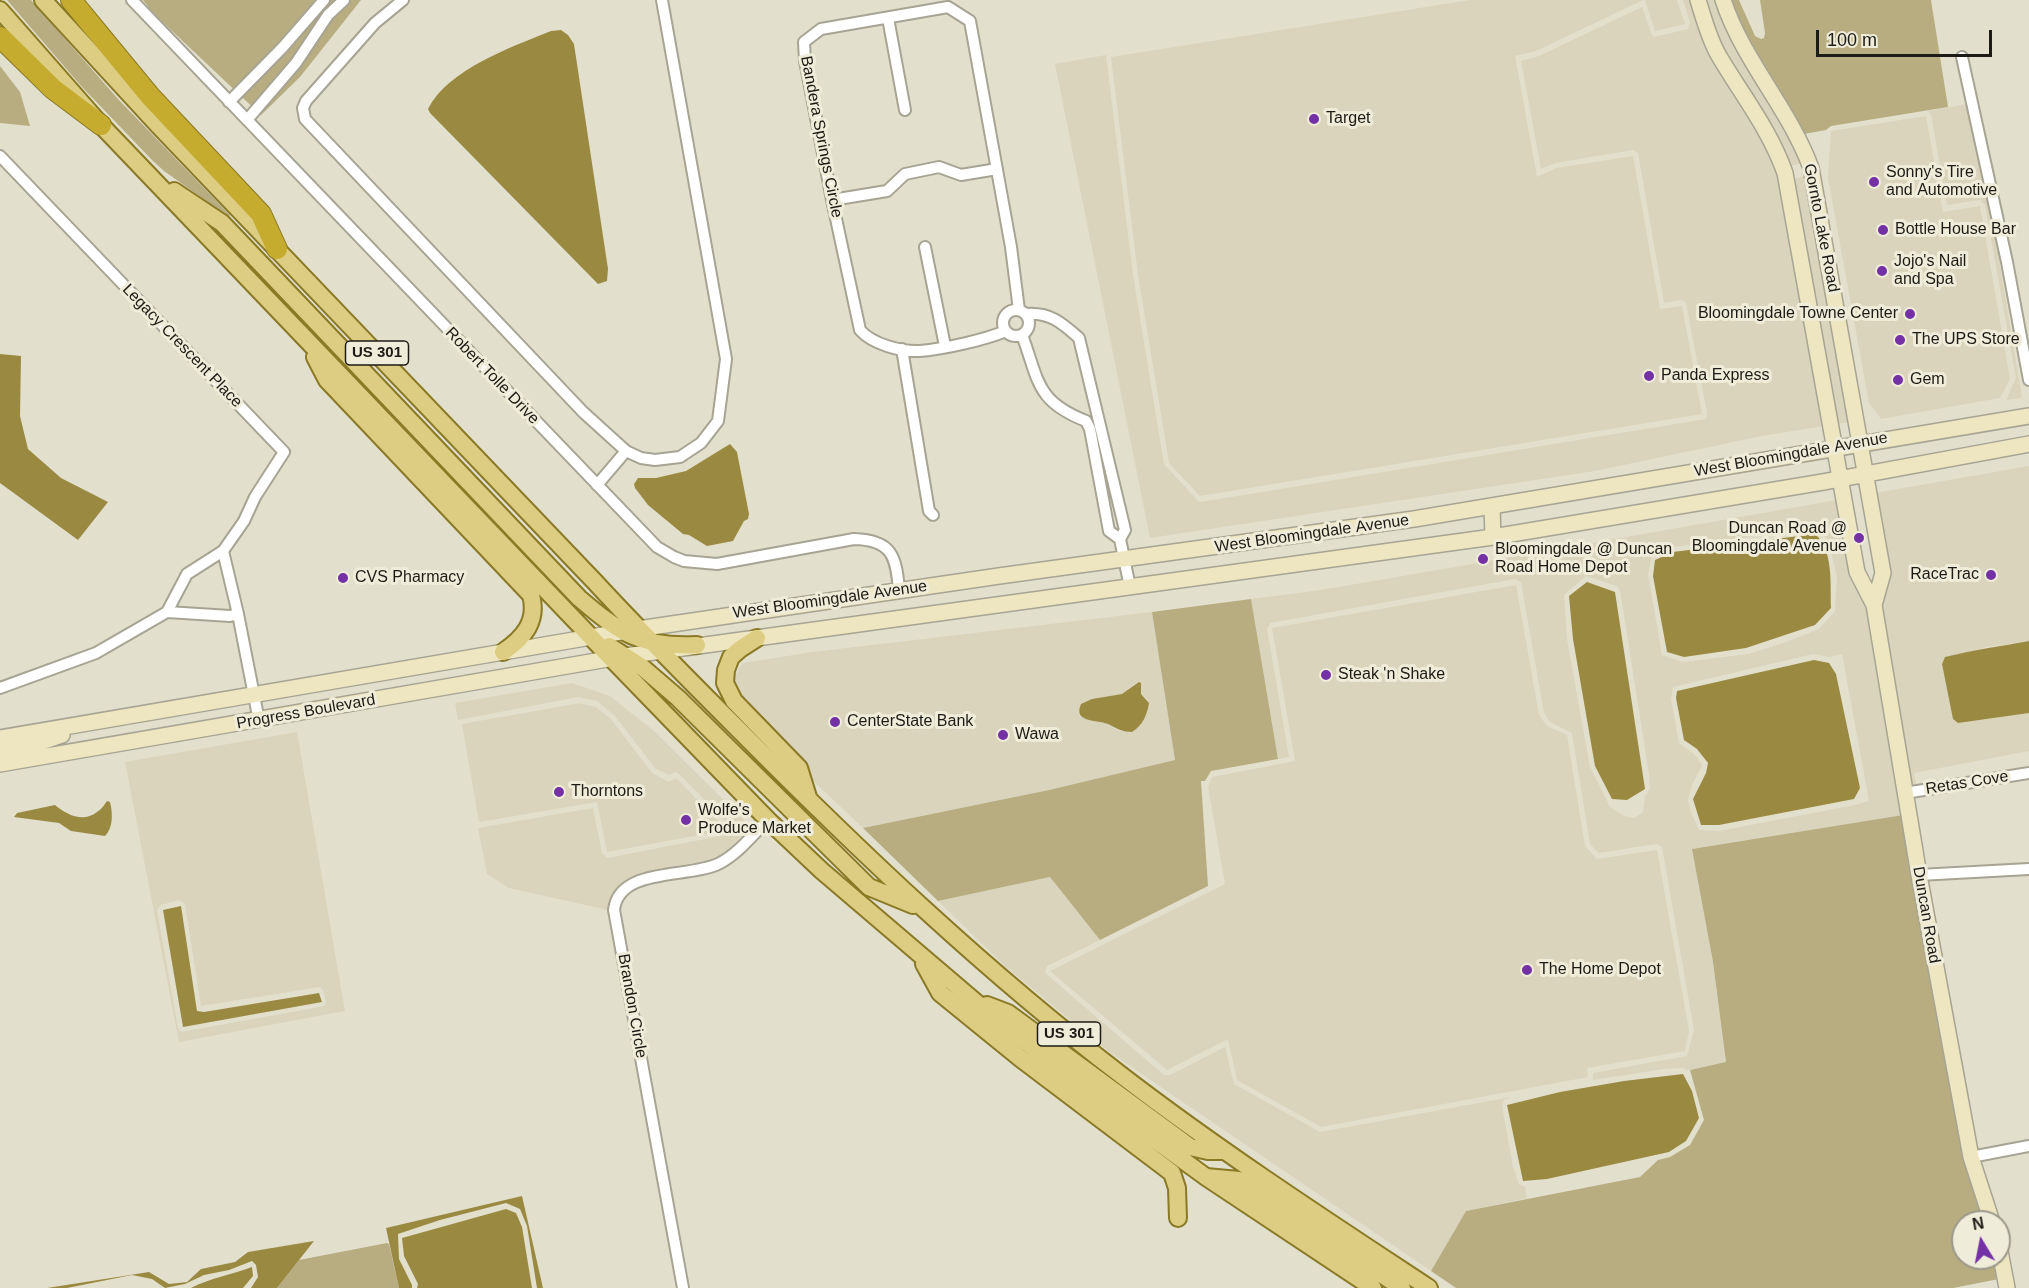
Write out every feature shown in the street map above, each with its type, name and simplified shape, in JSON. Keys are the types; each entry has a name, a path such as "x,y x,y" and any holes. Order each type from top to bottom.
{"highway":[{"path":"71,0 150,96 261,214 277,249"},
{"path":"0,37 53,89 101,125"}],"main road":[{"name":"US 301","path":"43,0 158,125 595,582 631,630"},
{"name":"Gornto Lake Road","path":"1698,0 1719,55 1757,114 1785,173 1834,448"},
{"name":"Gornto Lake Road","path":"1723,0 1746,52 1795,129 1811,168 1866,474"},
{"name":"US 301","path":"0,10 101,125 592,638 618,657 768,820 822,871 968,997 1096,1097 1206,1177 1373,1288"},
{"path":"1785,173 1811,168"},
{"path":"148,174 222,223 569,587 599,615 631,630 639,640 657,647"},
{"path":"303,336 327,380 531,595 532,620 516,643 503,652"},
{"name":"West Bloomingdale Avenue","path":"592,638 631,630 899,590 1335,531 1492,507 2029,416"},
{"name":"West Bloomingdale Avenue","path":"697,645 1493,537 1840,479 2029,444"},
{"name":"Duncan Road","path":"1834,448 1857,572 1874,605 1919,875 1971,1157 1988,1210"},
{"name":"Duncan Road","path":"1866,474 1883,573 1874,605"},
{"path":"1492,507 1493,537"},
{"name":"Progress Boulevard","path":"0,738 592,638"},
{"path":"757,638 731,657 724,683 734,701 800,768 809,801"},
{"path":"618,657 657,647 697,645"},
{"name":"US 301","path":"657,647 809,801 921,908 1012,987 1077,1040 1225,1151 1429,1288"},
{"path":"618,657 647,671 678,698 869,887 921,908"},
{"name":"Progress Boulevard","path":"0,764 259,721 618,657"},
{"path":"0,750 36,744 61,735 193,711 207,702"},
{"path":"919,955 940,993 1020,1058 1172,1173 1177,1188 1178,1218"},
{"path":"968,997 1008,1013 1190,1147 1208,1151 1225,1151"},
{"path":"1206,1177 1239,1180 1402,1288"},
{"path":"2004,1270 2007,1288"}],"street":[{"name":"Robert Tolle Drive","path":"132,0 657,547 674,557 694,563 717,564 854,539 870,539 887,547 892,554 899,590"},
{"path":"229,102 283,47 324,0"},
{"path":"246,120 296,63 328,15 344,0"},
{"path":"404,0 375,23 306,101 303,108 306,119 583,412 626,451 641,458 655,460 680,457 701,443 718,421 726,359 662,0"},
{"name":"Bandera Springs Circle","path":"1006,331 989,338 918,351 902,349 866,337 860,330 831,200 805,61 804,42 821,29 948,7 970,21 1023,312"},
{"path":"888,18 905,110"},
{"path":"1962,57 2007,262 2029,380"},
{"name":"Legacy Crescent Place","path":"0,156 284,452 255,497 244,521 223,551 188,574 167,612"},
{"path":"831,200 886,191 905,174 939,167 961,175 997,170"},
{"path":"925,247 945,346"},
{"path":"1023,312 1029,326 1022,335 1012,336 1006,331 1003,322 1010,311 1040,313 1061,322 1079,338 1125,530 1120,539 1130,587"},
{"path":"1022,335 1034,374 1044,394 1074,416 1086,421 1090,429 1109,531 1120,539"},
{"path":"902,349 929,511 933,515"},
{"path":"597,484 626,451"},
{"path":"223,551 259,721"},
{"path":"0,687 96,653 167,612 230,616 238,614"},
{"name":"Retas Cove","path":"1905,793 2029,773"},
{"name":"Brandon Circle","path":"683,1288 614,910 615,903 622,892 634,883 704,869 720,863 735,853 768,820"},
{"path":"1919,875 2029,869"},
{"path":"1971,1157 2029,1146"}],"shaded area":[{"path":"7,0 31,0 118,99 230,215 229,217 152,160 82,87"},
{"path":"143,0 361,0 300,77 261,115 153,13"},
{"path":"1470,0 1643,0 1536,51 1515,56 1537,177 1556,168 1633,156 1660,309 1682,306 1702,414 1200,496 1169,463 1138,275 1111,57"},
{"path":"1645,0 1677,0 1685,24 1655,31"},
{"path":"1683,0 1691,0 1779,175 1824,426 1762,436 1595,471 1150,538 1055,64 1106,55 1133,275 1164,464 1201,502 1706,419 1707,413 1686,303 1682,300 1664,303 1638,153 1633,150 1555,163 1541,169 1521,61 1539,56 1642,7 1654,37 1688,29 1690,22"},
{"path":"1704,0 1717,0 1803,163 1789,166 1762,111 1724,52"},
{"path":"1730,0 1739,0 1755,36 1761,39 1764,38 1765,33 1760,0 1931,0 1948,107 1831,126 1826,130 1804,134 1753,52"},
{"path":"561,30 574,44 608,269 607,281 598,284 428,109 437,95 465,71 518,44 551,31"},
{"path":"0,66 20,92 30,126 0,123"},
{"path":"1973,103 2022,398 2006,400 2016,378 1985,205 1980,200 1947,205 1931,115 1928,111"},
{"path":"1926,116 1943,212 1980,206 2010,379 2000,398 1881,419 1869,403 1828,178 1831,131"},
{"path":"1806,176 1851,422 1836,424 1792,179"},
{"path":"0,354 21,356 20,416 28,449 61,478 108,502 78,540 0,483"},
{"path":"730,444 737,452 749,514 733,541 707,546 683,534 648,505 635,488 634,484 638,478 656,478 686,471"},
{"path":"2029,466 2029,641 1986,647 1945,657 1942,664 1954,719 1958,723 2029,713 2029,751 1914,773 1916,784 1910,785 1880,608 1875,493"},
{"path":"1837,500 1867,605 1903,815 1692,849 1713,962 1726,1063 1687,1070 1683,1068 1664,1069 1593,1080 1593,1073 1687,1056 1694,1030 1662,847 1656,844 1599,853 1590,844 1572,733 1550,722 1544,713 1521,582 1515,579 1270,623 1267,629 1289,757 1278,759 1251,599 1321,590","holes":["1814,528 1828,539 1837,577 1835,611 1819,629 1748,654 1683,662 1662,655 1648,574 1652,556 1672,547","1586,576 1617,586 1620,590 1650,789 1645,796 1643,812 1634,818 1624,816 1610,807 1590,767 1567,639 1564,595","1813,654 1830,657 1842,654 1869,801 1719,831 1699,830 1688,800 1692,785 1702,765 1694,754 1679,743 1671,699 1673,687"]},
{"path":"1815,534 1821,541 1828,559 1831,608 1815,625 1746,648 1684,657 1667,652 1653,576 1655,560 1673,552"},
{"path":"1587,582 1615,592 1645,789 1627,800 1612,799 1595,766 1573,639 1569,596"},
{"path":"1516,585 1539,715 1547,726 1567,735 1585,846 1597,859 1657,850 1689,1031 1685,1051 1587,1068 1588,1077 1321,1127 1237,1080 1228,1039 1167,1070 1050,971 1225,884 1208,787 1212,777 1295,761 1272,628"},
{"path":"1251,599 1278,759 1211,771 1205,781 1201,781 1208,886 1100,940 1050,877 938,901 863,828 1049,790 1175,760 1152,612"},
{"path":"1152,612 1175,760 1049,790 863,828 808,776 739,697 731,682 743,663 813,652","holes":["1139,682 1141,683 1141,694 1148,700 1132,732 1119,731 1105,723 1092,699 1122,694"]},
{"path":"2029,641 2029,713 1958,723 1953,719 1942,664 1945,657"},
{"path":"1814,660 1829,663 1836,674 1860,788 1854,799 1719,825 1701,825 1693,799 1706,773 1708,763 1697,749 1684,740 1676,698 1677,691"},
{"path":"1139,682 1141,683 1141,694 1149,703 1144,719 1132,732 1123,731 1106,723 1088,720 1080,715 1081,704 1092,699 1122,694"},
{"path":"572,683 610,696 654,731 751,827 724,853 709,860 650,871 623,881 614,892 608,910 509,888 487,874 478,828 593,808 602,853 607,858 731,834 730,826 679,774 675,772 669,775 655,768 615,716 597,701 578,697 458,720 455,703"},
{"path":"580,703 596,707 611,719 652,773 669,782 676,778 727,830 607,852 597,802 479,822 462,724"},
{"path":"297,732 345,1011 179,1042 125,762","holes":["179,900 185,904 201,1006 320,987 326,1001 325,1006 181,1032 178,1028 157,910 161,905"]},
{"path":"107,801 110,802 112,820 105,836 71,831 59,823 14,817 17,813 55,805 70,815 86,817 99,811"},
{"path":"1903,815 1965,1158 1982,1210 1951,1210 1951,1270 1997,1270 1999,1279 1953,1288 1456,1288 1431,1271 1466,1211 1640,1177 1658,1160 1670,1157 1690,1145 1704,1120 1690,1070 1726,1062 1713,962 1692,849"},
{"path":"1050,877 1100,940 1047,966 1045,973 1164,1075 1170,1075 1225,1047 1234,1084 1320,1132 1511,1097 1504,1100 1502,1106 1513,1167 1519,1184 1525,1187 1527,1198 1466,1211 1431,1271 1108,1051 1006,967 938,901"},
{"path":"181,906 197,1011 204,1012 319,993 322,1002 183,1027 163,910"},
{"path":"1683,1074 1692,1091 1699,1118 1686,1141 1669,1152 1547,1179 1523,1181 1507,1105 1560,1092"},
{"path":"522,1196 543,1288 537,1288 527,1226 520,1209 506,1203 440,1220 398,1234 399,1259 412,1285 412,1288 399,1288 386,1228"},
{"path":"506,1209 516,1213 522,1227 532,1288 417,1288 418,1284 404,1256 402,1238"},
{"path":"314,1241 277,1288 251,1288 258,1277 256,1265 252,1261 229,1270 204,1275 185,1284 165,1288 152,1279 132,1275 67,1288 47,1288 149,1272 169,1284 187,1282 201,1269 235,1262 248,1252"},
{"path":"387,1243 399,1288 277,1288 299,1260"},
{"path":"252,1267 253,1276 243,1288 191,1288 206,1282"}],"place":[{"name":"Target","path":"1314,119"},
{"name":"Sonny's Tire and Automotive","path":"1874,182"},
{"name":"Bottle House Bar","path":"1883,230"},
{"name":"Jojo's Nail and Spa","path":"1882,271"},
{"name":"Bloomingdale Towne Center","path":"1910,314"},
{"name":"The UPS Store","path":"1900,340"},
{"name":"Panda Express","path":"1649,376"},
{"name":"Gem","path":"1898,380"},
{"name":"Duncan Road @ Bloomingdale Avenue","path":"1859,538"},
{"name":"Bloomingdale @ Duncan Road Home Depot","path":"1483,559"},
{"name":"RaceTrac","path":"1991,575"},
{"name":"CVS Pharmacy","path":"343,578"},
{"name":"Steak 'n Shake","path":"1326,675"},
{"name":"CenterState Bank","path":"835,722"},
{"name":"Wawa","path":"1003,735"},
{"name":"Thorntons","path":"559,792"},
{"name":"Wolfe's Produce Market","path":"686,820"},
{"name":"The Home Depot","path":"1527,970"}]}
